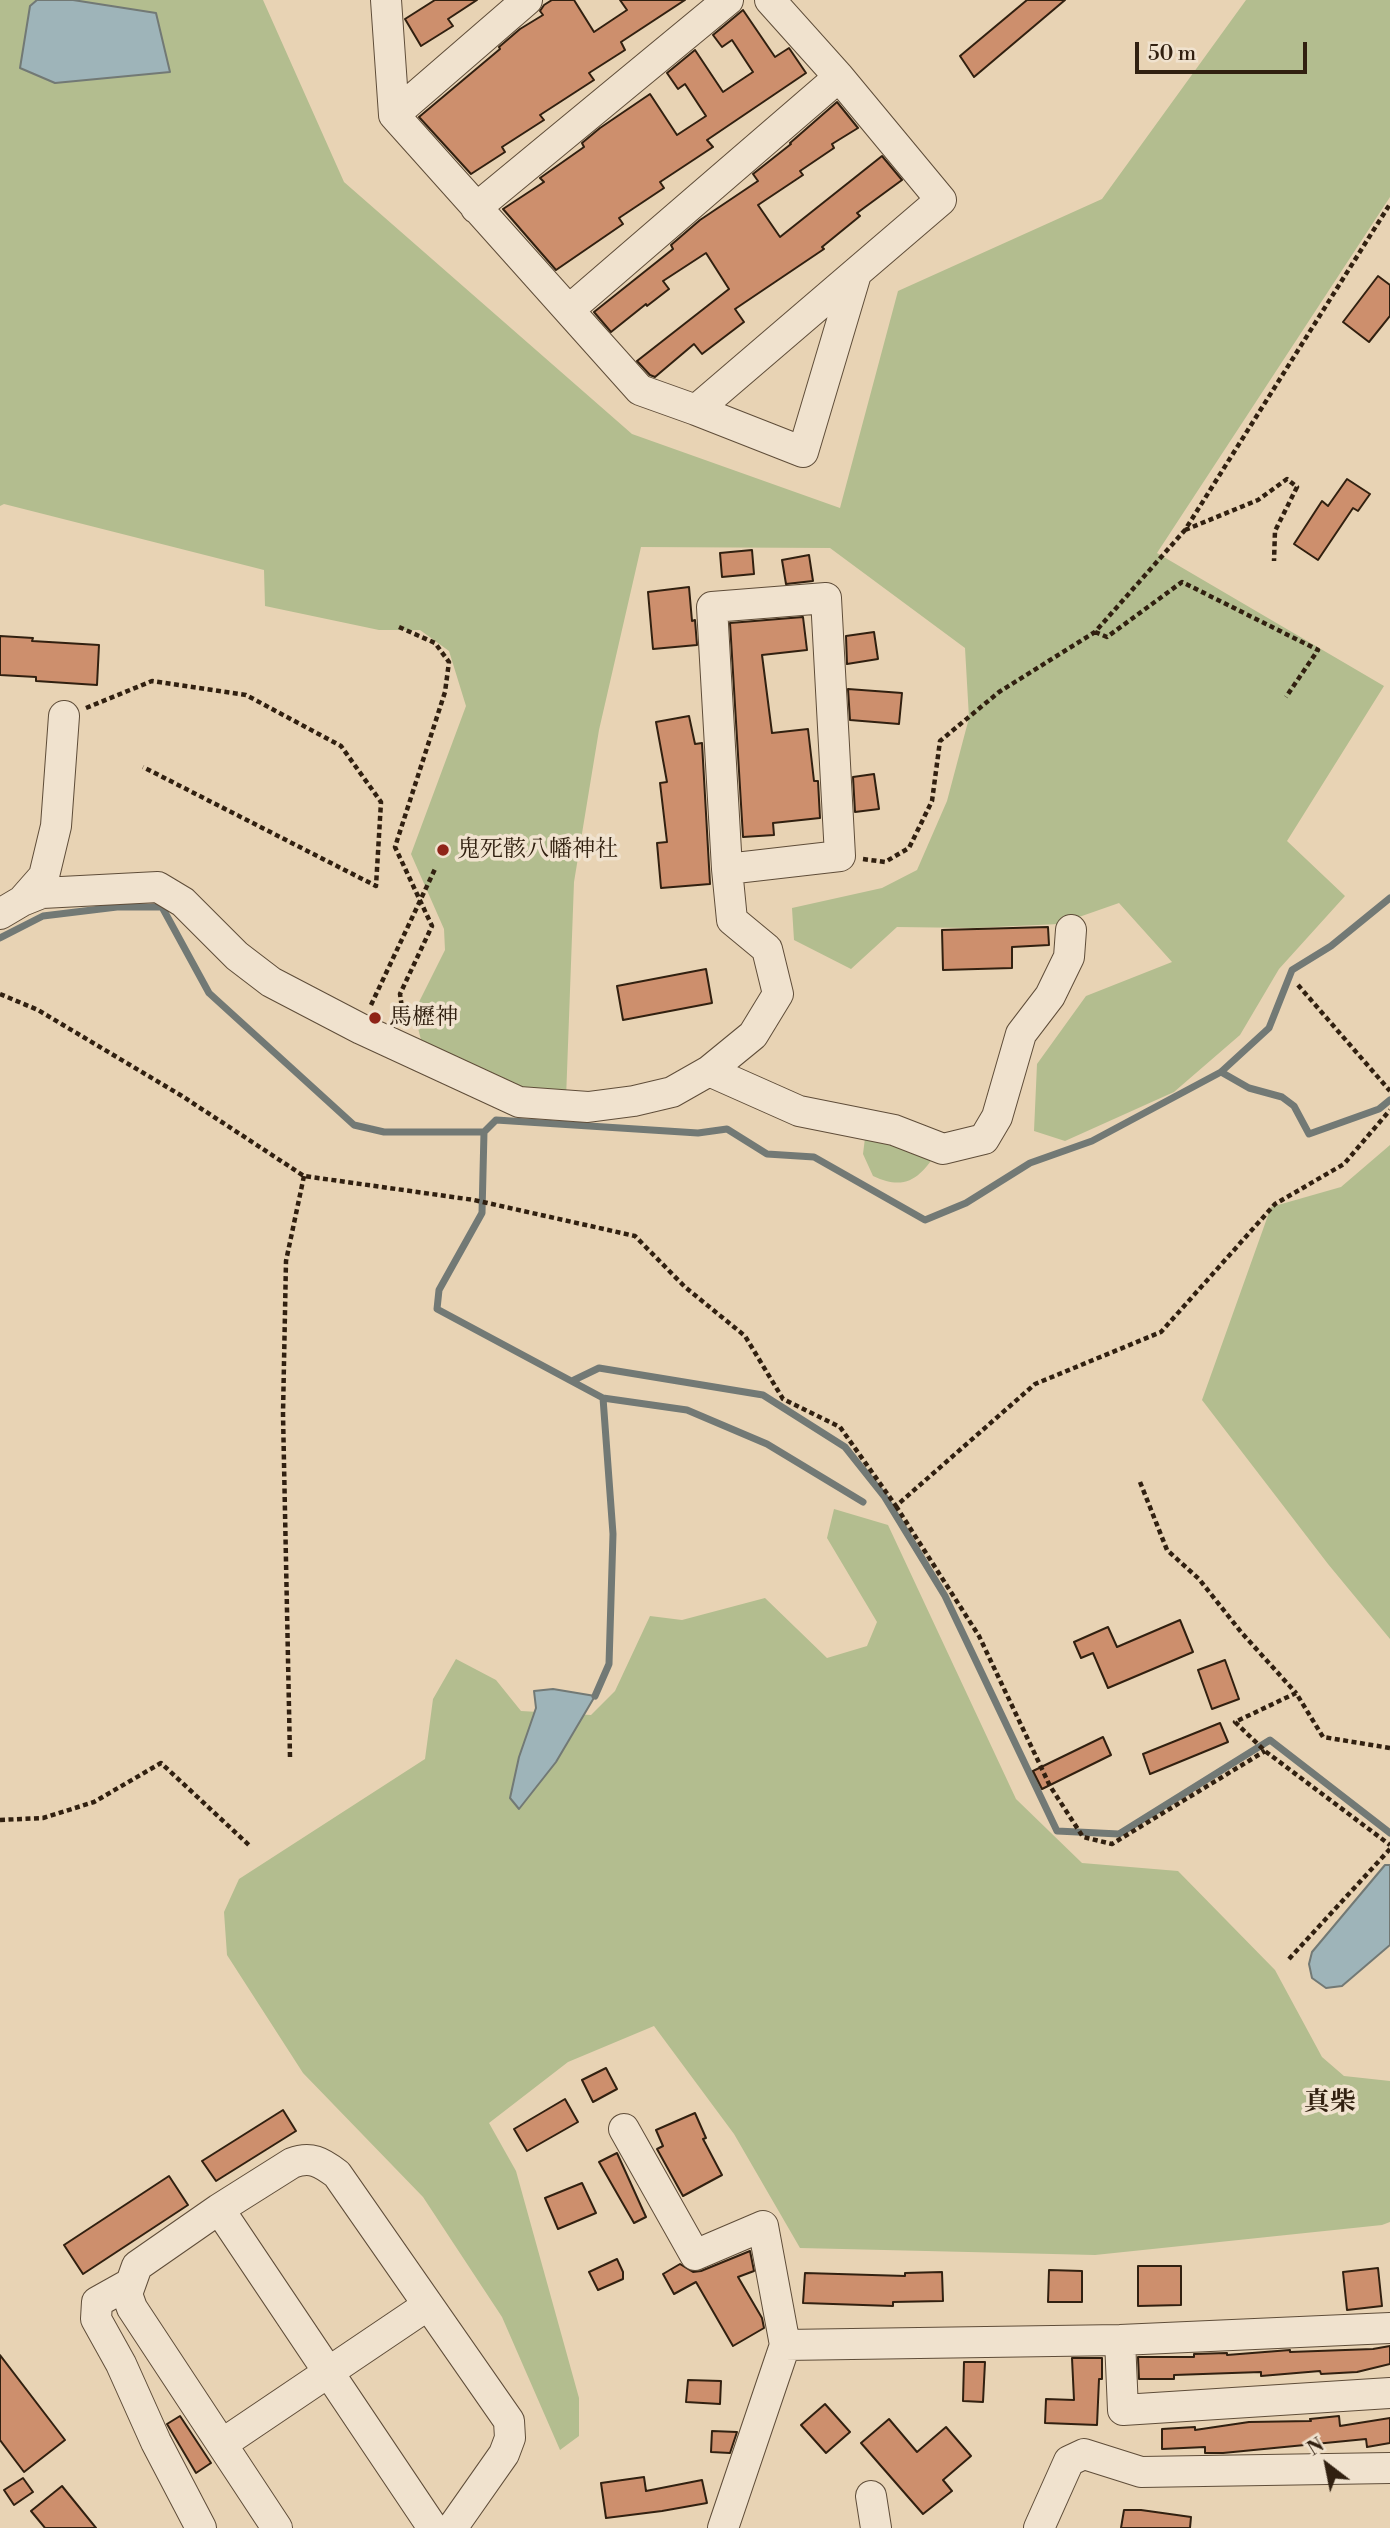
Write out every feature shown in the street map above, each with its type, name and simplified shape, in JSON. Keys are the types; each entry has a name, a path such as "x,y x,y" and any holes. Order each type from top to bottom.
{"street":[{"path":"386,0 394,115 640,390 803,452 856,274"},
{"path":"394,115 527,0"},
{"path":"476,208 728,0"},
{"path":"696,410 941,200 839,77 770,0"},
{"path":"570,309 839,77"},
{"path":"11,907 42,893 158,887 183,902 236,956 271,982 361,1029 519,1102 587,1107 634,1101 672,1092 709,1071 753,1035 778,993 767,949 732,920 727,869 712,607 826,598 840,856 727,869"},
{"path":"11,907 44,876 56,826 64,716"},
{"path":"709,1071 799,1111 894,1130 943,1149 984,1139 997,1117 1021,1034 1050,996 1069,957 1071,930"},
{"path":"624,2129 695,2255 763,2227 786,2346 723,2528"},
{"path":"277,2528 132,2308 127,2294 137,2266 219,2209 292,2163 305,2159 321,2161 337,2174 509,2421 510,2438 504,2454 452,2528"},
{"path":"219,2209 433,2528"},
{"path":"131,2283 97,2302 96,2319 121,2364 156,2442 201,2528"},
{"path":"222,2444 428,2305"},
{"path":"786,2346 1121,2340 1390,2328"},
{"path":"1121,2340 1123,2410 1390,2393"},
{"path":"1039,2528 1069,2461 1084,2454 1141,2472 1390,2468"},
{"path":"871,2496 876,2528"}],"path":[{"path":"840,856 886,862 909,848 932,801 940,741 999,692 1096,632 1185,530 1390,204"},
{"path":"1185,530 1258,499 1287,479 1297,487 1275,531 1274,561"},
{"path":"1096,632 1107,637 1182,582 1318,650 1286,696"},
{"path":"399,627 435,643 449,662 445,692 395,847 432,926 400,994 408,1050"},
{"path":"64,716 152,681 246,695 341,746 381,802 376,886 143,767"},
{"path":"361,1029 435,869"},
{"path":"1298,985 1390,1091"},
{"path":"0,994 38,1010 182,1096 304,1176 474,1200 635,1236 685,1287 745,1336 783,1399 840,1427 896,1506 979,1636 1050,1786 1083,1837 1112,1844 1265,1751"},
{"path":"896,1506 1035,1384 1161,1332 1275,1204 1344,1164 1390,1110"},
{"path":"290,1757 283,1414 285,1275 304,1176"},
{"path":"1140,1482 1167,1550 1199,1579 1241,1632 1296,1693 1323,1737 1390,1748"},
{"path":"1289,1959 1390,1847 1265,1751 1235,1722 1296,1693"},
{"path":"0,1820 43,1818 94,1802 161,1763 251,1847"}],"green space":[{"path":"0,0 263,0 344,182 632,434 840,508 898,291 1102,199 1246,0 1390,0 1390,197 1157,553 1384,686 1287,841 1345,896 1279,969 1240,1035 1174,1092 1065,1141 1034,1131 1037,1064 1086,996 1172,962 1119,903 1059,924 973,928 897,927 851,969 794,940 792,908 882,888 917,870 947,801 969,718 965,648 830,548 641,547 599,730 574,882 566,1099 511,1089 425,1056 414,1012 445,950 444,929 411,854 466,706 449,651 420,630 379,630 265,606 264,570 4,504 0,506"},
{"path":"866,1130 939,1149 926,1167 912,1179 904,1182 885,1181 873,1176 863,1154"},
{"path":"1390,1145 1390,1639 1328,1564 1202,1400 1271,1207 1341,1187"},
{"path":"834,1509 888,1525 1016,1799 1082,1863 1178,1871 1275,1970 1322,2057 1344,2076 1390,2081 1390,2222 1095,2255 800,2248 734,2134 654,2026 568,2062 489,2123 516,2171 579,2398 579,2436 560,2450 502,2317 423,2197 303,2073 227,1955 224,1912 239,1879 425,1759 433,1699 456,1659 496,1680 521,1711 591,1715 615,1691 650,1616 682,1620 765,1598 827,1658 867,1646 877,1622 827,1538"}],"water":[{"path":"37,0 73,0 156,13 170,72 55,83 20,68 30,6"},
{"path":"553,1689 595,1696 556,1762 519,1809 510,1798 519,1757 536,1708 534,1691"},
{"path":"1385,1865 1390,1865 1390,1945 1342,1986 1326,1988 1312,1978 1309,1964 1312,1952"}],"building":[{"path":"435,0 477,0 448,19 453,26 421,46 405,19"},
{"path":"552,0 574,0 594,32 627,10 620,0 685,0 621,42 625,50 589,73 594,80 540,115 544,120 502,147 505,152 471,174 419,117 520,29 543,15 540,11"},
{"path":"1027,0 1065,0 974,77 960,56"},
{"path":"743,10 775,57 789,48 806,73 707,140 713,147 660,182 664,188 619,218 623,224 556,270 503,209 544,182 540,178 584,147 582,143 600,128 650,94 677,135 706,116 685,84 678,89 667,73 695,50 723,92 753,72 732,40 722,47 713,35"},
{"path":"837,102 858,128 832,144 834,148 800,171 803,175 758,205 780,237 882,156 902,180 857,213 860,216 822,247 824,249 735,309 744,322 702,354 694,344 655,377 650,375 637,361 729,289 706,253 663,281 669,289 611,332 594,312 673,249 671,245 700,220 758,181 753,174"},
{"path":"1378,276 1390,285 1390,316 1369,342 1343,322"},
{"path":"1347,479 1370,494 1358,511 1353,508 1318,560 1294,544 1322,501 1328,506"},
{"path":"752,550 754,574 722,577 720,553"},
{"path":"809,555 813,581 786,584 782,560"},
{"path":"689,587 697,645 653,649 648,592"},
{"path":"803,617 807,650 762,655 772,733 808,729 814,781 818,781 820,818 773,823 774,835 743,837 730,623"},
{"path":"874,632 878,659 847,664 846,636"},
{"path":"0,636 99,645 97,685 36,681 36,677 0,675"},
{"path":"848,689 902,693 899,724 850,720"},
{"path":"689,716 695,744 702,743 710,884 661,888 657,843 667,842 660,783 667,782 656,722"},
{"path":"874,774 879,809 855,812 853,777"},
{"path":"1048,927 1049,945 1012,947 1012,968 943,970 942,930"},
{"path":"706,969 712,1003 623,1020 617,986"},
{"path":"1180,1620 1193,1652 1108,1688 1093,1653 1081,1658 1074,1642 1108,1627 1117,1647"},
{"path":"1225,1660 1239,1699 1212,1709 1198,1670"},
{"path":"1220,1723 1228,1742 1150,1774 1143,1754"},
{"path":"1103,1737 1111,1755 1042,1789 1033,1771"},
{"path":"606,2068 617,2089 593,2102 582,2080"},
{"path":"565,2099 578,2122 527,2151 514,2129"},
{"path":"283,2110 296,2131 216,2181 202,2161"},
{"path":"695,2113 706,2138 703,2139 722,2175 683,2196 657,2149 663,2146 656,2130"},
{"path":"617,2153 646,2217 634,2223 599,2162"},
{"path":"169,2176 188,2205 83,2274 64,2245"},
{"path":"582,2183 596,2213 558,2229 545,2198"},
{"path":"750,2251 754,2271 738,2277 762,2318 764,2328 733,2346 696,2282 674,2294 663,2274 680,2264 693,2272 701,2271"},
{"path":"617,2259 623,2279 598,2290 589,2272"},
{"path":"1138,2266 1181,2266 1181,2305 1138,2306"},
{"path":"1378,2268 1382,2306 1347,2310 1343,2272"},
{"path":"1049,2270 1082,2271 1082,2302 1048,2302"},
{"path":"942,2272 943,2301 893,2302 893,2306 803,2303 805,2273 905,2276 905,2273"},
{"path":"1390,2346 1390,2364 1357,2372 1321,2374 1320,2371 1261,2376 1261,2372 1139,2379 1138,2357 1194,2357 1194,2354 1227,2355"},
{"path":"0,2355 65,2440 24,2472 0,2440"},
{"path":"1072,2358 1102,2358 1097,2425 1045,2423 1046,2399 1074,2400"},
{"path":"964,2362 985,2362 983,2402 963,2401"},
{"path":"688,2380 721,2381 720,2404 686,2402"},
{"path":"825,2404 850,2432 826,2453 801,2425"},
{"path":"180,2416 211,2463 196,2473 167,2424"},
{"path":"1339,2416 1340,2426 1390,2418 1390,2443 1367,2447 1366,2439 1223,2453 1205,2453 1205,2447 1162,2449 1162,2429 1195,2427 1195,2430 1249,2422 1311,2421 1310,2419"},
{"path":"889,2419 917,2452 946,2427 971,2456 943,2480 952,2491 923,2514 861,2443"},
{"path":"712,2431 737,2432 730,2453 711,2452"},
{"path":"644,2477 646,2491 702,2480 707,2503 606,2518 601,2483"},
{"path":"23,2478 33,2492 14,2505 4,2490"},
{"path":"62,2486 96,2528 45,2528 31,2511"},
{"path":"1124,2510 1191,2517 1190,2528 1121,2528"}],"waterway":[{"path":"0,938 43,916 117,907 162,907 209,993 354,1125 384,1132 484,1132 496,1120 698,1133 727,1129 767,1154 814,1157 925,1220 966,1203 1030,1163 1092,1141 1221,1072 1269,1028 1292,970 1331,946 1390,898"},
{"path":"1221,1072 1249,1088 1282,1097 1294,1106 1309,1134 1379,1109 1390,1100"},
{"path":"484,1132 482,1213 439,1290 437,1309 603,1398 687,1410 767,1444 863,1502"},
{"path":"572,1381 599,1368 763,1395 845,1447 884,1496 945,1596 1057,1831 1119,1834 1270,1740 1390,1833"},
{"path":"595,1696 609,1664 613,1534 603,1398"}],"place":[{"name":"鬼死骸八幡神社","path":"443,850"},
{"name":"馬櫪神","path":"375,1018"}],"district":[{"name":"真柴","path":"1330,2104"}]}
